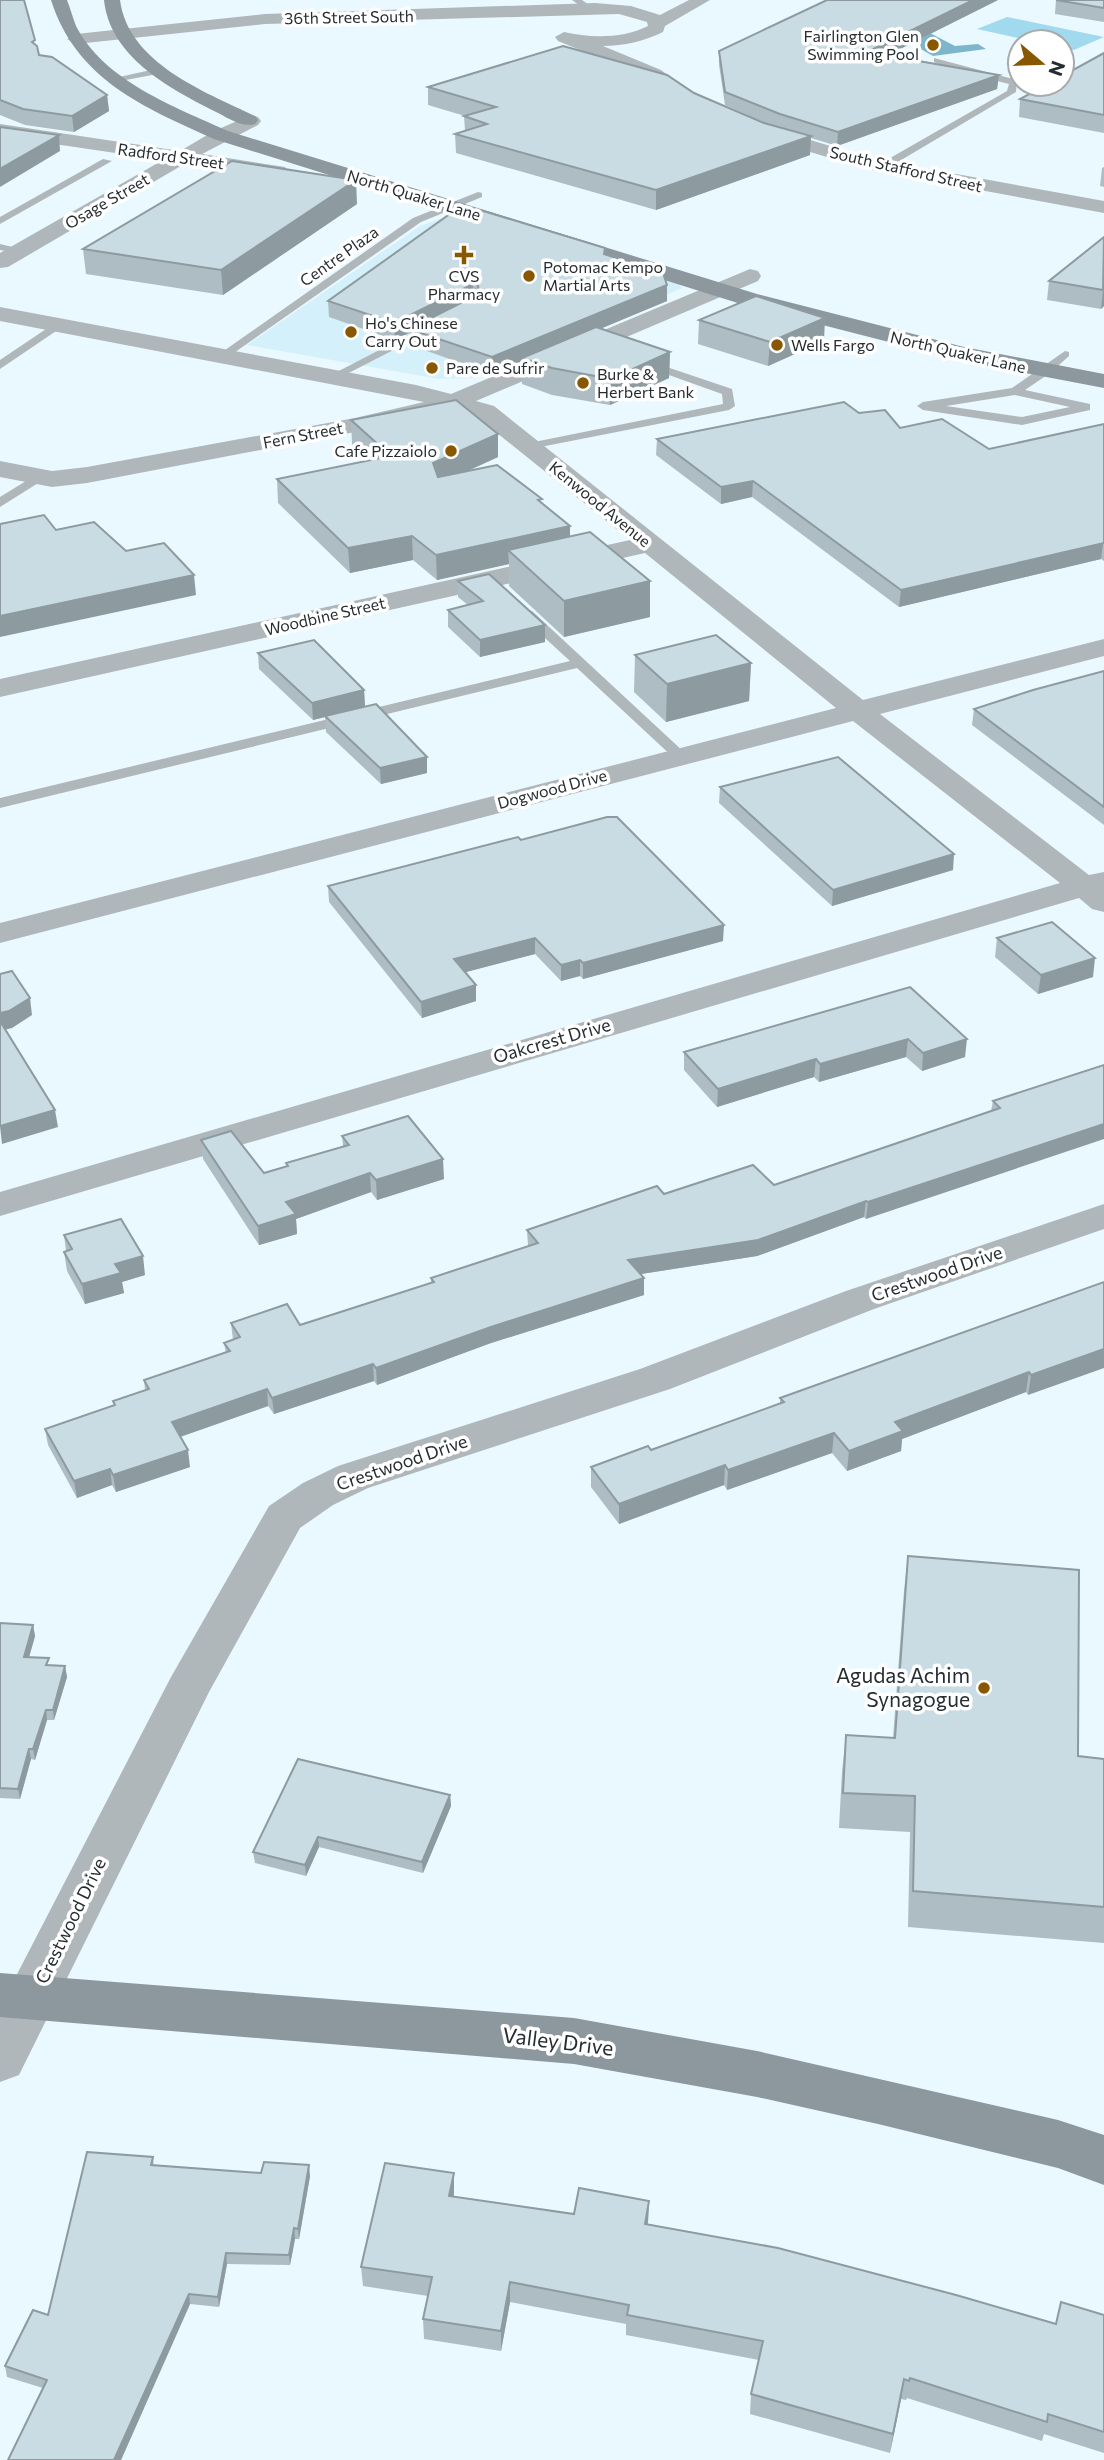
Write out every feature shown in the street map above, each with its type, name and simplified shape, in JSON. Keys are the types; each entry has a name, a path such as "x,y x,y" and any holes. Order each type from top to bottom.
{"main road":[{"name":"North Quaker Lane","path":"59,0 62,19 76,39 96,62 116,79 152,102 221,135 448,206 720,279 867,331 1046,371 1104,381"},
{"path":"111,0 115,21 148,64 208,100 257,123"},
{"name":"North Quaker Lane","path":"376,163 659,248"},
{"name":"North Quaker Lane","path":"794,288 893,317 1104,361"},
{"name":"Valley Drive","path":"17,1996 574,2041 757,2074 878,2100 1058,2144 1104,2160"}],"street":[{"name":"36th Street South","path":"76,39 265,19 376,14 425,16 640,0"},
{"path":"655,46 702,0"},
{"path":"655,46 655,19 639,12 584,6 556,12 541,20 552,33 586,41 643,36 655,46 689,97"},
{"path":"425,16 517,28"},
{"path":"552,33 655,46"},
{"name":"Osage Street","path":"0,262 10,248 221,135 257,123"},
{"name":"South Stafford Street","path":"745,124 771,135 882,167 1104,207"},
{"name":"Radford Street","path":"0,130 384,186"},
{"name":"Fern Street","path":"0,469 38,477 71,477 355,425 453,402 589,344 720,279 761,279"},
{"name":"Kenwood Avenue","path":"0,314 335,376 485,411 857,710 1098,890"},
{"name":"Woodbine Street","path":"0,688 494,584 650,544"},
{"name":"Dogwood Drive","path":"0,933 1104,647"},
{"name":"Oakcrest Drive","path":"0,1204 1098,890"},
{"name":"Crestwood Drive","path":"0,2059 17,1996 284,1517 318,1493 353,1478 655,1379 860,1300 1104,1216"}],"lane":[{"path":"882,167 1011,92 1014,82 952,67 937,60"},
{"path":"116,79 160,71"},
{"path":"0,221 107,161"},
{"name":"Centre Plaza","path":"224,355 418,220 478,195"},
{"path":"335,376 451,317"},
{"path":"0,365 59,325"},
{"path":"529,447 729,407 729,392 589,344"},
{"path":"0,351 17,353"},
{"path":"1014,391 1086,407 1023,421 923,405 1014,391 1046,371 1065,354"},
{"path":"0,503 38,477"},
{"path":"519,607 680,756"},
{"path":"0,803 580,663"}],"shaded area":[{"path":"1007,17 1060,28 1006,28 1006,35 977,29"},
{"path":"1076,31 1104,37 1076,49"},
{"name":"Fairlington Glen Swimming Pool","path":"928,32 955,46 978,44 986,49 933,56 898,36"},
{"path":"453,214 679,284 682,288 472,378 439,379 247,345 420,226"}],"building":[{"path":"0,0 24,0 35,40 32,42 37,46 39,55 52,57 107,95 72,116 23,109 0,100"},
{"path":"827,0 973,0 867,52 999,75 838,132 780,114 725,92 719,51"},
{"path":"1056,0 1104,0 1104,8"},
{"path":"563,46 667,75 694,93 764,123 811,136 656,190 455,134 487,124 464,116 496,107 428,87"},
{"path":"1104,53 1104,115 1020,99 1076,98 1076,68"},
{"path":"0,127 59,135 0,169"},
{"path":"232,161 356,180 221,270 83,249"},
{"path":"480,210 605,248 604,254 663,273 667,285 492,357 409,329 479,294 478,285 473,284 394,323 328,301 454,211"},
{"path":"1104,237 1103,290 1049,281"},
{"path":"756,296 825,318 770,342 699,320"},
{"path":"596,327 670,352 611,379 552,368 522,358"},
{"path":"456,400 498,434 433,463 438,477 497,465 542,499 538,500 570,526 436,555 412,536 348,548 277,479 391,456 351,420"},
{"path":"844,402 859,413 885,410 900,428 942,419 989,449 1104,424 1104,543 901,590 753,481 721,487 657,439"},
{"path":"44,515 56,530 94,522 126,551 164,543 194,575 0,616 0,524"},
{"path":"590,532 650,581 564,601 508,550"},
{"path":"489,574 545,625 480,640 448,610 483,601 458,581"},
{"path":"716,635 751,663 667,684 635,655"},
{"path":"314,640 364,690 312,703 258,653"},
{"path":"1104,671 1104,807 974,709"},
{"path":"376,704 427,757 380,768 325,716"},
{"path":"838,757 954,854 833,890 720,787"},
{"path":"607,817 617,817 724,925 583,963 580,960 561,965 535,938 454,959 476,985 421,1002 328,886 518,837 521,840"},
{"path":"1052,922 1095,958 1041,975 997,938"},
{"path":"12,971 30,998 9,1011 0,1013 0,974"},
{"path":"910,987 967,1039 923,1053 908,1039 820,1064 816,1059 718,1089 684,1052"},
{"path":"0,1021 55,1110 0,1126"},
{"path":"1104,1065 1104,1124 866,1201 758,1240 628,1260 644,1278 491,1327 376,1368 373,1364 272,1398 267,1389 172,1422 188,1450 113,1475 110,1469 74,1481 45,1429 115,1405 113,1401 149,1389 144,1380 230,1351 224,1343 240,1337 231,1323 287,1304 300,1325 434,1282 431,1278 538,1243 527,1230 657,1186 664,1194 753,1165 774,1185 1000,1108 993,1101"},
{"path":"408,1116 443,1159 376,1180 370,1173 286,1202 296,1214 258,1226 201,1140 231,1131 264,1173 288,1166 286,1163 349,1145 342,1136"},
{"path":"121,1219 143,1256 115,1264 121,1273 82,1284 64,1252 72,1249 64,1235"},
{"path":"1104,1282 1104,1349 1031,1375 1029,1372 895,1422 903,1431 849,1451 834,1433 728,1470 725,1465 619,1504 591,1467 648,1446 651,1450 784,1402 780,1398"},
{"name":"Agudas Achim Synagogue","path":"908,1556 1079,1570 1078,1756 1104,1759 1104,1907 913,1891 915,1796 843,1793 846,1735 895,1738"},
{"path":"0,1623 33,1625 24,1657 49,1658 46,1665 65,1666 53,1710 46,1710 33,1749 29,1749 18,1789 0,1788"},
{"path":"298,1759 450,1795 422,1862 318,1837 305,1865 253,1852"},
{"path":"87,2152 153,2157 151,2165 261,2173 264,2162 309,2165 298,2229 294,2228 289,2255 226,2253 218,2297 189,2294 114,2460 8,2460 47,2380 5,2366 33,2310 48,2315"},
{"path":"385,2163 454,2173 449,2196 574,2214 579,2188 649,2201 645,2224 778,2248 1056,2324 1061,2302 1104,2315 1104,2432 1048,2414 1047,2422 910,2378 909,2381 904,2379 893,2434 751,2394 763,2341 627,2315 629,2305 510,2282 501,2331 423,2319 432,2277 361,2267"}],"place":[{"name":"Fairlington Glen Swimming Pool","path":"933,45"},
{"name":"CVS Pharmacy","path":"464,255"},
{"name":"Potomac Kempo Martial Arts","path":"529,276"},
{"name":"Ho's Chinese Carry Out","path":"351,332"},
{"name":"Wells Fargo","path":"777,345"},
{"name":"Pare de Sufrir","path":"432,368"},
{"name":"Burke & Herbert Bank","path":"583,383"},
{"name":"Cafe Pizzaiolo","path":"451,451"},
{"name":"Agudas Achim Synagogue","path":"984,1688"}]}
